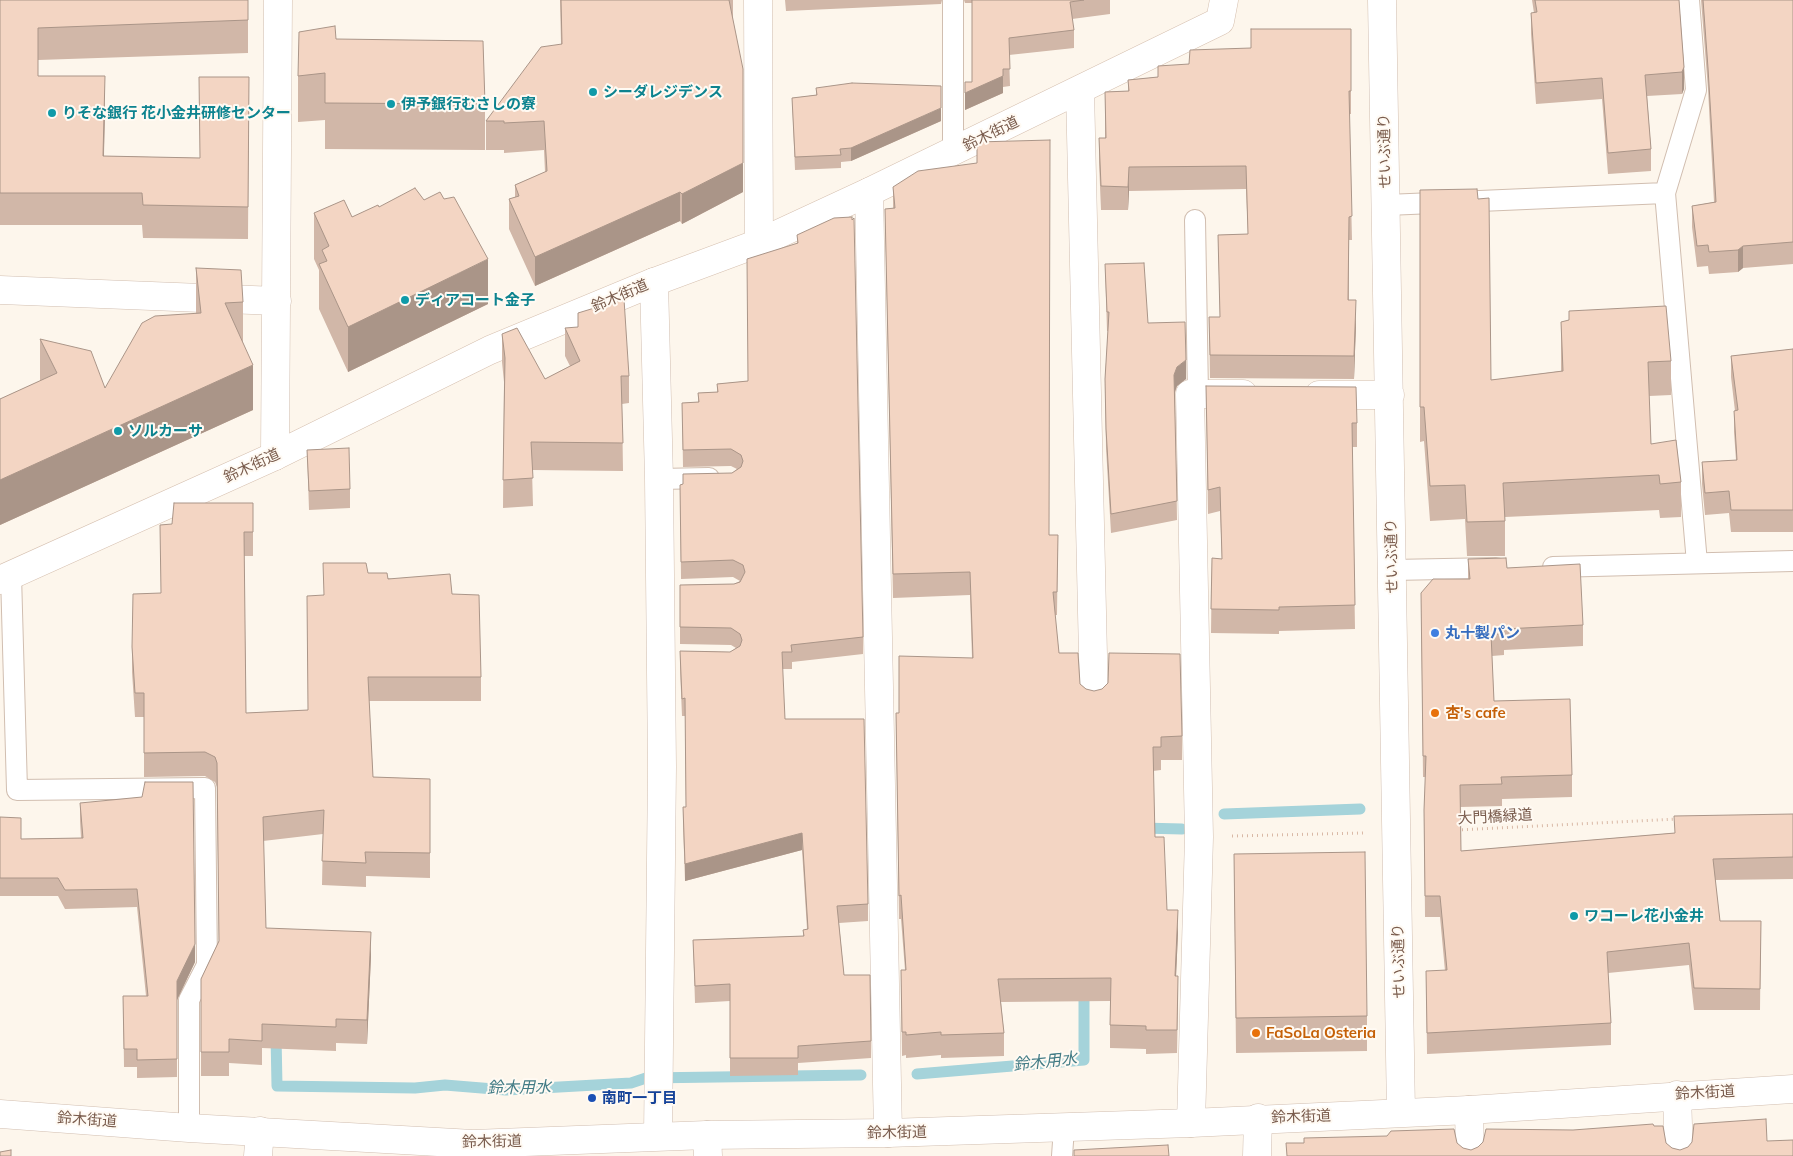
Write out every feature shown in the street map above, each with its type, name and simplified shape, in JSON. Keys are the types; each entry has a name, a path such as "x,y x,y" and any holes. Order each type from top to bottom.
{"street":[{"path":"275,456 278,0"},
{"path":"758,0 759,243"},
{"name":"鈴木街道","path":"5,578 275,456 490,350 654,282 759,243 869,192 1220,21 1224,0"},
{"name":"せいぶ通り","path":"1382,0 1401,1112"},
{"path":"1080,90 1094,699"},
{"path":"869,192 888,1133"},
{"path":"654,282 659,479 669,591 669,656 662,767 658,1136"},
{"path":"0,290 277,301"},
{"path":"1191,1123 1199,837 1190,394 1265,394"},
{"path":"1294,394 1390,395"},
{"name":"鈴木街道","path":"0,1114 189,1128 259,1144 468,1150 658,1136 708,1145 888,1133 1191,1123 1258,1118 1470,1110 1677,1095 1793,1089"},
{"path":"1677,1095 1679,1156"},
{"path":"1470,1110 1470,1156"},
{"path":"1256,1156 1258,1118"}],"lane":[{"path":"953,0 953,152"},
{"path":"1688,0 1696,90 1665,193 1697,563"},
{"path":"1387,205 1665,193"},
{"path":"1194,220 1198,394"},
{"path":"659,479 731,478"},
{"path":"1392,570 1793,561"},
{"path":"5,578 16,790 205,788 207,965 189,1000 189,1128"},
{"path":"1062,1156 1064,1128"}],"path":[{"name":"大門橋緑道","path":"1455,830 1683,819"},
{"path":"1199,837 1397,832"}],"building":[{"path":"0,0 248,0 248,20 38,28 38,76 105,76 103,156 200,158 199,77 249,77 248,207 143,205 142,193 0,193"},
{"path":"561,0 729,0 743,69 743,163 682,194 680,192 535,257 509,199 519,196 515,185 547,171 544,121 504,123 504,121 486,121 541,47 562,44"},
{"path":"972,0 1084,0 1070,2 1074,30 1009,38 1010,69 1003,69 1003,76 965,93 965,82 972,82"},
{"path":"1535,0 1679,0 1684,67 1682,72 1645,75 1651,149 1608,153 1602,78 1536,83 1531,13 1537,12"},
{"path":"1703,0 1793,0 1793,242 1743,246 1738,250 1709,252 1708,245 1697,246 1692,206 1716,202"},
{"path":"335,26 336,39 483,41 485,104 325,103 325,73 298,76 299,32"},
{"path":"1251,29 1351,29 1351,91 1349,91 1352,216 1349,217 1348,300 1356,300 1354,356 1210,355 1209,317 1220,317 1218,235 1248,234 1246,166 1129,167 1128,187 1101,186 1099,138 1106,138 1105,92 1129,91 1128,80 1158,77 1158,66 1189,64 1190,50 1251,48"},
{"path":"852,83 941,86 941,108 851,148 840,149 841,155 795,157 792,98 817,95 816,88"},
{"path":"1050,140 1049,535 1058,535 1057,592 1053,592 1059,653 1078,653 1080,684 1086,689 1094,691 1102,689 1108,683 1109,653 1180,654 1182,736 1161,737 1161,747 1153,747 1155,837 1164,837 1167,910 1178,910 1175,976 1178,976 1177,1030 1146,1030 1146,1026 1110,1025 1111,978 998,979 1004,1033 941,1035 941,1032 906,1035 906,1032 902,1032 901,970 906,970 901,895 899,896 896,713 899,713 899,656 973,658 970,572 893,574 885,209 895,208 893,187 918,171 977,163 977,142"},
{"path":"415,188 424,200 440,192 444,199 454,197 488,259 348,327 319,264 327,261 322,250 329,246 314,213 344,200 352,217 378,205 379,207"},
{"path":"1477,189 1478,199 1489,198 1491,380 1563,371 1561,322 1569,320 1569,311 1666,306 1671,361 1648,362 1651,444 1676,440 1681,482 1660,484 1659,475 1503,483 1505,521 1467,522 1465,485 1430,486 1424,407 1420,407 1420,190"},
{"path":"852,217 852,220 854,218 863,637 791,645 792,652 782,652 785,719 864,719 868,904 837,906 844,975 870,975 871,1041 798,1046 798,1058 730,1058 730,984 695,986 693,940 804,936 803,930 808,929 802,833 685,864 683,807 686,807 685,698 682,699 680,651 730,652 740,646 742,640 740,634 731,628 680,627 680,585 734,584 740,582 745,572 743,565 733,560 681,562 680,485 683,484 683,474 732,473 741,467 743,461 741,455 731,449 683,450 682,403 699,402 698,393 718,392 717,384 748,381 747,259 798,243 797,235 834,218"},
{"path":"1144,263 1148,323 1185,322 1186,360 1177,367 1174,375 1177,501 1111,514 1106,429 1105,379 1109,312 1107,312 1105,264"},
{"path":"196,268 241,270 243,302 225,303 253,365 0,480 0,399 57,373 40,339 91,351 105,388 142,323 155,316 201,313"},
{"path":"624,299 629,376 621,376 623,443 531,442 533,478 503,480 505,358 502,334 517,328 545,379 580,361 565,328 578,327 578,313"},
{"path":"1793,349 1793,510 1731,510 1729,491 1705,493 1702,462 1737,460 1734,411 1738,410 1731,356"},
{"path":"1206,386 1356,387 1357,423 1352,423 1355,605 1279,607 1279,610 1211,609 1212,558 1222,559 1220,487 1208,490"},
{"path":"349,448 350,489 309,491 307,450"},
{"path":"174,503 253,503 253,532 244,532 246,713 308,710 307,596 324,595 323,563 366,563 368,573 387,573 388,579 450,574 452,594 479,595 481,677 368,677 373,777 430,779 430,853 365,852 366,863 322,861 324,810 263,817 266,928 371,932 367,1020 336,1019 336,1027 262,1024 262,1041 229,1039 229,1052 201,1052 201,979 219,941 217,763 215,757 205,752 144,753 144,693 135,693 132,647 133,594 161,593 160,525 172,524"},
{"path":"1506,558 1507,568 1580,564 1583,625 1504,629 1504,634 1491,634 1494,701 1570,699 1572,775 1501,777 1502,784 1460,785 1461,851 1675,833 1674,816 1793,814 1793,857 1713,859 1720,921 1761,921 1760,989 1694,988 1689,943 1607,952 1611,1023 1427,1033 1426,971 1447,970 1440,896 1425,896 1424,810 1426,756 1423,756 1421,593 1433,579 1470,579 1468,559"},
{"path":"145,782 193,782 195,944 177,981 177,1059 137,1060 137,1049 124,1049 123,996 148,996 137,889 65,890 58,878 0,878 0,817 21,818 21,839 83,838 80,803 142,797"},
{"path":"1365,852 1367,1016 1236,1018 1234,854"},
{"path":"1766,1119 1767,1141 1793,1140 1793,1156 1287,1156 1286,1143 1304,1143 1304,1138 1387,1136 1391,1131 1454,1129 1457,1143 1463,1148 1471,1150 1483,1142 1486,1129 1573,1130 1653,1124 1654,1126 1663,1126 1666,1143 1672,1148 1680,1150 1688,1147 1692,1142 1694,1124"},
{"path":"1168,1145 1169,1156 1074,1156 1074,1150"},
{"path":"11,1150 11,1156 0,1156 0,1152"}],"waterway":[{"name":"鈴木用水","path":"1224,814 1360,809"},
{"name":"鈴木用水","path":"1141,828 1182,829"},
{"name":"鈴木用水","path":"917,1074 1084,1060 1084,987"},
{"name":"鈴木用水","path":"276,1035 277,1086 415,1088 445,1085 506,1090 631,1083 646,1078 861,1075"}],"place":[{"name":"シーダレジデンス","path":"593,92"},
{"name":"伊予銀行むさしの寮","path":"391,104"},
{"name":"りそな銀行 花小金井研修センター","path":"52,113"},
{"name":"ディアコート金子","path":"405,300"},
{"name":"ソルカーサ","path":"118,431"},
{"name":"丸十製パン","path":"1435,633"},
{"name":"杏's cafe","path":"1435,713"},
{"name":"ワコーレ花小金井","path":"1574,916"},
{"name":"FaSoLa Osteria","path":"1256,1033"},
{"name":"南町一丁目","path":"592,1098"}]}
